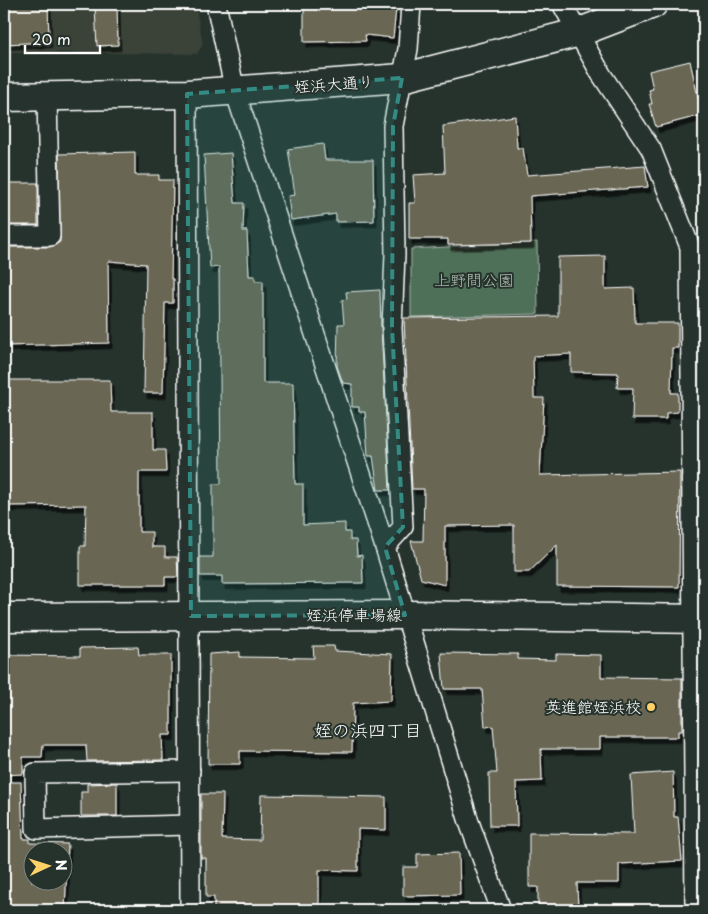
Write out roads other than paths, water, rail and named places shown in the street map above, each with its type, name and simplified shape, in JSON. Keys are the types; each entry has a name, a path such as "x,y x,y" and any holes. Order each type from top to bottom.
{"street":[{"path":"216,4 235,91 385,547 469,822 502,910"},
{"path":"385,547 403,527 392,328 395,254 393,126 408,49 411,4"},
{"path":"562,4 580,32 601,74 651,148 697,247 699,618 695,910"},
{"name":"姪浜大通り","path":"4,97 187,94 402,78 580,32 653,4"},
{"path":"187,94 191,616 190,910"},
{"path":"4,236 50,236 47,97"},
{"name":"姪浜停車場線","path":"4,617 405,615 699,618"},
{"path":"190,771 35,773 36,829 190,825"}],"place":[{"name":"英進館姪浜校","path":"651,707"}],"district":[{"name":"姪の浜四丁目","path":"368,731"}],"park label":[{"name":"上野間公園","path":"474,280"}]}
